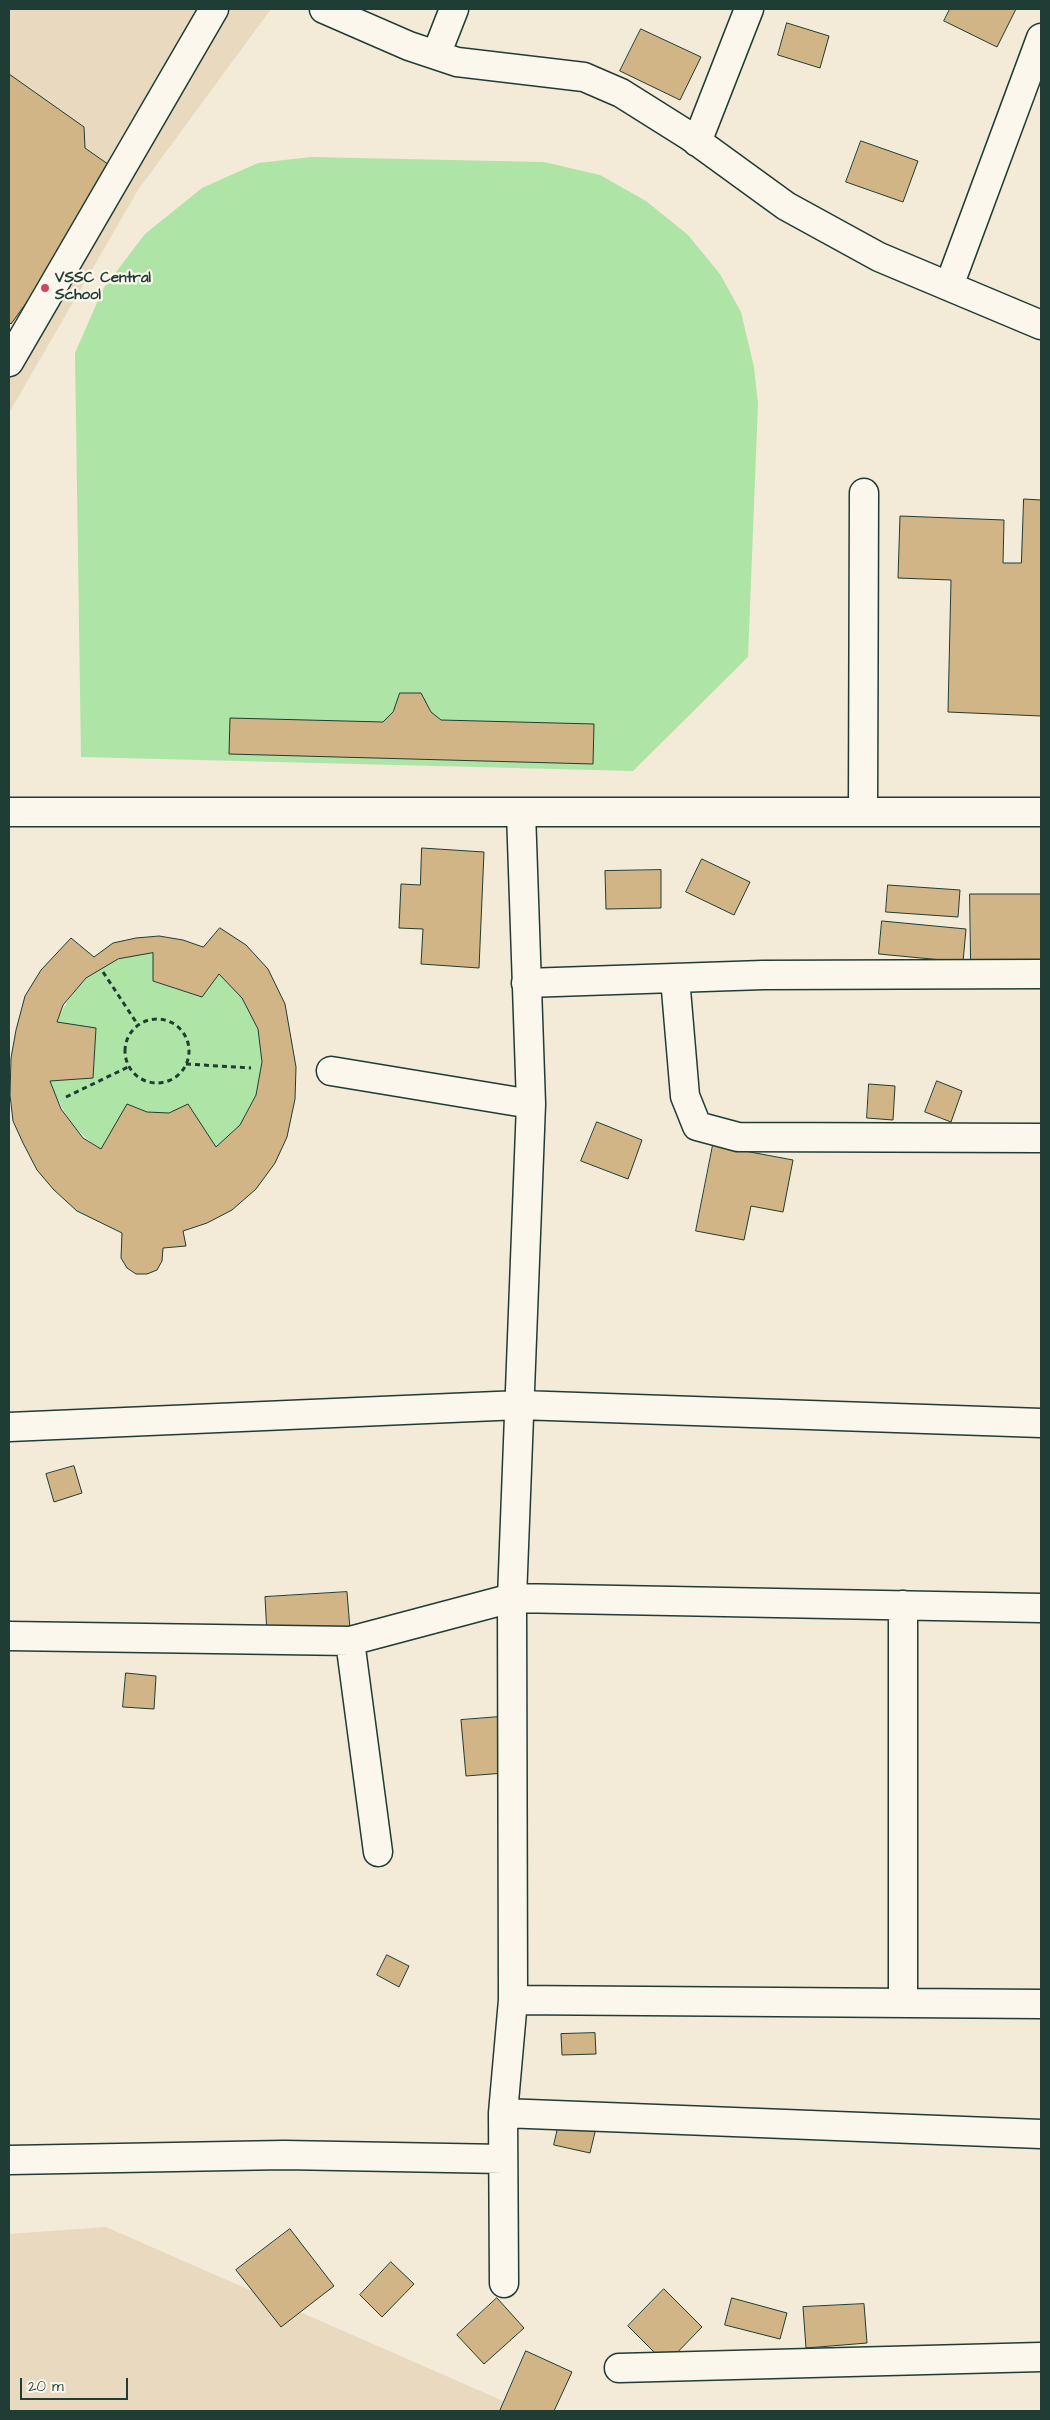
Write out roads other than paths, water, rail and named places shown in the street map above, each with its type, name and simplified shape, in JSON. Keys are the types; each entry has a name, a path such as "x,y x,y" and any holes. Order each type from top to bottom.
{"street":[{"path":"9,362 214,9"},
{"path":"324,9 457,62 584,77 621,93 697,142 786,206 879,257 1041,325"},
{"path":"436,55 454,9"},
{"path":"697,142 749,9"},
{"path":"949,286 1041,38"},
{"path":"863,812 864,493"},
{"path":"9,812 1041,812"},
{"path":"504,2283 503,2112 513,2000 512,1598 531,1104 521,812"},
{"path":"526,983 762,975 1041,974"},
{"path":"675,978 685,1096 697,1126 738,1137 1041,1138"},
{"path":"331,1071 531,1104"},
{"path":"9,1427 520,1405 1041,1423"},
{"path":"9,1636 350,1641 512,1598 1041,1608"},
{"path":"903,1605 903,2003"},
{"path":"350,1641 378,1852"},
{"path":"513,2000 1041,2004"},
{"path":"503,2112 1041,2134"},
{"path":"9,2160 284,2155 503,2160"},
{"path":"619,2368 1041,2357"}],"place":[{"name":"VSSC Central School","path":"45,288"}]}
